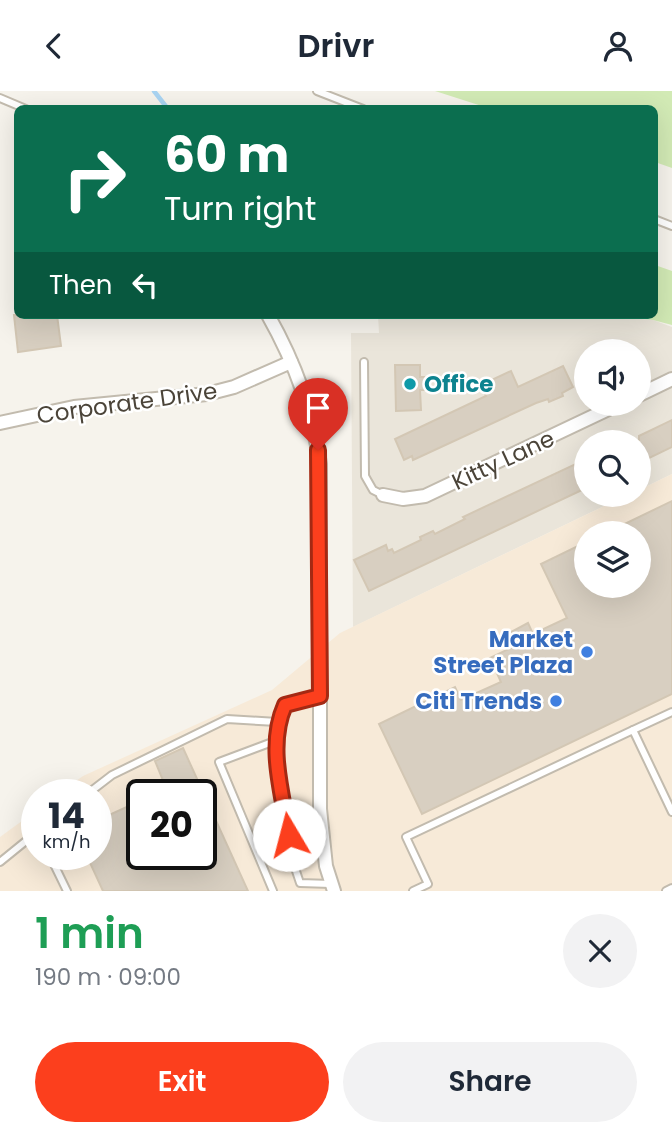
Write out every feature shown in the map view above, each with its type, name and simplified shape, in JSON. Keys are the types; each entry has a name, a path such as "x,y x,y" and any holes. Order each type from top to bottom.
{"street":[{"path":"270,319 291,362 309,412 320,464 321,832 333,888"},
{"name":"Corporate Drive","path":"0,423 74,407 207,394 234,387 291,362"},
{"path":"651,389 672,379"},
{"name":"Kitty Lane","path":"383,495 403,499 425,496 595,416"}],"lane":[{"path":"317,91 353,105"},
{"path":"0,98 17,105"},
{"path":"363,362 366,476 373,490 383,495"},
{"path":"300,883 292,859 275,741 277,722 285,705 320,696"},
{"path":"414,891 430,888 406,837 672,712"},
{"path":"107,779 227,719 277,722"},
{"path":"633,730 672,812"},
{"path":"273,891 219,762 275,741"},
{"path":"0,862 21,845"},
{"path":"56,870 66,891"},
{"path":"300,883 333,888"},
{"path":"294,891 300,883"},
{"path":"666,891 672,888"}],"shaded area":[{"path":"378,319 641,319 672,327 672,474 651,484 651,430 574,430 574,507 602,507 353,627 351,333 379,333"},
{"path":"672,474 672,891 0,891 0,837 21,822 21,870 112,870 112,779 79,779 272,690 340,633 602,507 651,507 651,484"}],"green space":[{"path":"435,91 672,91 672,168 658,163 658,105 479,105"},
{"path":"658,266 672,271 672,325 644,319 658,319"}],"building":[{"path":"14,319 58,319 61,346 18,352"},
{"name":"Office","path":"395,365 420,365 420,377 425,377 425,390 420,390 421,410 396,411"},
{"path":"563,366 573,387 562,393 563,396 549,402 548,399 536,403 413,460 412,456 404,460 395,439 486,396 481,385 511,371 518,387"},
{"path":"672,420 672,447 651,457 651,430"},
{"path":"574,465 574,494 369,591 354,560 386,545 388,551 392,549 394,553 421,540 420,537 433,531 435,534 465,519 463,517"},
{"name":"Market Street Plaza","path":"672,501 672,694 422,814 379,724 455,687 461,700 501,682 490,658 515,646 509,633 528,623 533,634 567,618 541,564 574,548 574,598 651,598 651,521 631,521"},
{"path":"183,748 197,779 162,779 155,761"},
{"path":"126,807 126,870 217,870 217,823 248,891 103,891 93,870 112,870 112,814"}],"waterway":[{"path":"154,91 165,105"}],"place":[{"name":"Office","path":"410,384"},
{"name":"Market Street Plaza","path":"587,652"},
{"name":"Citi Trends","path":"556,701"}],"route":[{"path":"289,835 275,741 277,722 285,705 320,696 318,450"}]}
